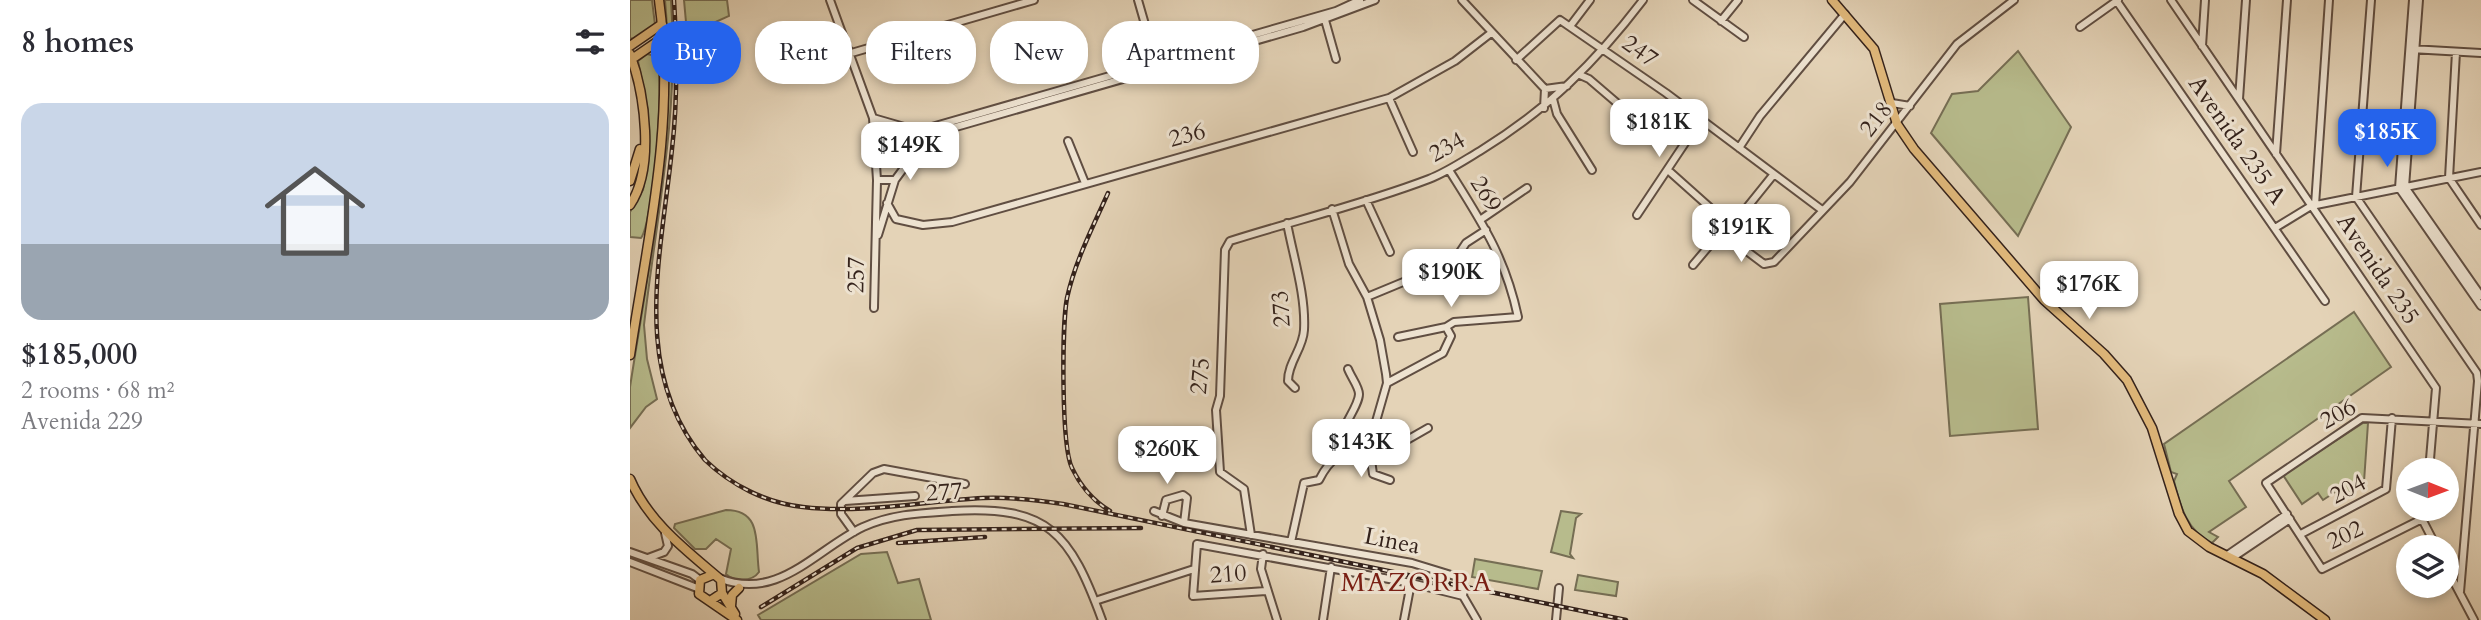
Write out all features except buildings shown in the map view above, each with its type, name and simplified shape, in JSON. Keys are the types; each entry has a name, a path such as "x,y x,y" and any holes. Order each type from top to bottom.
{"main road":[{"path":"659,0 662,21"},
{"path":"1832,0 1874,49 1897,124 1914,149 2044,300 2104,354 2127,380 2143,408 2162,452 2183,523 2194,537 2263,573 2325,620"},
{"path":"630,46 651,32"},
{"path":"630,205 642,179 644,133 640,90 631,57 651,46"},
{"path":"640,53 651,53"},
{"path":"630,355 660,163 664,84"},
{"path":"630,181 644,133"},
{"path":"630,479 639,498 665,531 723,584 722,593 738,620"},
{"path":"683,549 699,582 702,597 738,620"},
{"path":"699,582 715,576"},
{"path":"732,609 730,598 743,586"},
{"path":"710,601 722,593"}],"street":[{"name":"257","path":"830,0 837,21"},
{"path":"852,53 1031,0"},
{"path":"1138,0 1144,21"},
{"path":"1259,34 1336,11 1360,0"},
{"path":"1259,38 1325,20 1375,0"},
{"path":"1462,0 1516,61 1545,89 1544,108"},
{"path":"1516,61 1560,20 1571,25 1590,0"},
{"name":"234","path":"1225,250 1230,241 1366,200 1449,170 1544,108 1605,50 1643,0"},
{"path":"1693,0 1744,37"},
{"path":"1721,21 1738,0"},
{"name":"218","path":"1720,231 1764,264 1771,264 1850,182 1957,44 2014,0"},
{"path":"2080,27 2117,0"},
{"name":"Avenida 235 A","path":"2117,0 2325,301"},
{"name":"Avenida 235","path":"2171,0 2436,388 2430,458"},
{"path":"2202,46 2205,0"},
{"path":"2239,99 2245,0"},
{"path":"2276,154 2287,0"},
{"path":"2313,205 2329,0"},
{"path":"2371,0 2356,197 2477,373 2477,423 2460,592 2473,618 2465,620"},
{"path":"2413,0 2402,188 2481,306"},
{"path":"2412,49 2419,0"},
{"path":"1740,148 1760,116 1845,15"},
{"path":"1325,20 1336,59"},
{"name":"247","path":"1571,25 1822,210"},
{"name":"236","path":"883,219 923,225 944,223 1389,98 1455,61 1491,33"},
{"path":"2412,49 2481,53"},
{"path":"2456,52 2449,178 2481,225"},
{"name":"257","path":"852,64 873,118 877,180 874,308"},
{"path":"1580,75 1589,79 1652,134"},
{"path":"873,118 897,128 918,131 1102,81"},
{"path":"1545,89 1568,86"},
{"path":"918,131 923,142 942,131 1055,94"},
{"path":"1389,98 1413,152"},
{"path":"1553,99 1558,114 1592,170"},
{"path":"1892,103 1910,106"},
{"path":"1637,215 1669,171 1684,140 1701,119"},
{"path":"1068,141 1085,183"},
{"name":"257","path":"875,242 895,180 923,142"},
{"name":"269","path":"1446,327 1454,322 1518,317 1510,278 1486,230 1449,170"},
{"path":"1669,171 1723,218 1726,224 1693,265"},
{"path":"2275,228 2313,205 2481,172"},
{"path":"1745,210 1774,174"},
{"path":"877,180 895,180"},
{"path":"1480,220 1527,188"},
{"path":"2402,188 2481,296"},
{"path":"1366,200 1390,252"},
{"path":"887,203 896,219"},
{"path":"1332,209 1349,264 1367,297 1380,340 1387,383 1370,443 1373,474 1390,480"},
{"name":"273","path":"1287,223 1304,330 1299,350 1288,369 1288,380 1295,388"},
{"path":"1454,261 1466,243 1486,230"},
{"name":"275","path":"1225,250 1220,396 1216,410 1220,472 1244,489 1251,535"},
{"path":"1367,297 1454,261 1476,261"},
{"path":"1387,383 1443,353 1451,336 1446,327 1398,337"},
{"path":"1336,455 1348,415 1358,402 1359,390 1348,369"},
{"name":"206","path":"2289,517 2266,483 2362,418 2477,423"},
{"name":"204","path":"2301,534 2386,489 2392,418"},
{"path":"1291,542 1304,483 1319,480 1328,463 1336,455 1370,443 1407,440 1428,428"},
{"path":"854,532 841,514 843,501 873,473 884,469 965,484"},
{"path":"1162,516 1166,500 1183,495 1186,498 1184,523"},
{"path":"843,501 915,496"},
{"name":"277","path":"722,593 789,576 854,532 898,515 1010,510 1040,523 1068,547 1080,566 1102,620"},
{"name":"Linea","path":"1154,511 1184,523 1412,562 1461,578 1464,587 1463,596 1331,567 1196,544 1194,569"},
{"path":"2229,557 2289,517 2301,534"},
{"name":"202","path":"2301,534 2322,569 2416,522"},
{"path":"647,558 664,552 668,540 665,531"},
{"path":"630,552 692,574 699,582"},
{"path":"1263,554 1261,569 1277,620"},
{"path":"630,562 699,582"},
{"path":"1323,620 1331,567"},
{"path":"1095,601 1194,569"},
{"name":"210","path":"1194,569 1193,596 1266,591"},
{"name":"277","path":"715,576 743,586"},
{"path":"1404,620 1411,583"},
{"path":"1556,620 1559,588"},
{"path":"1463,596 1477,620"}],"green space":[{"path":"630,0 652,0 655,21 651,21 651,28 633,39 630,38"},
{"path":"665,0 671,0 672,21 666,21"},
{"path":"684,0 727,0 729,16 718,21 686,21"},
{"path":"2018,51 2071,127 2018,236 1931,133 1952,94 1978,91"},
{"path":"647,54 651,55 651,84 660,84 660,90 654,178 646,227 641,238 630,237 630,212 643,190 648,158 648,111 638,61"},
{"path":"667,84 672,84 665,164 644,325 647,359 657,399 646,407 630,428 630,387 660,194"},
{"path":"2028,297 2038,429 1950,436 1940,304"},
{"path":"2354,312 2391,367 2229,481 2246,507 2209,532 2218,537 2212,543 2203,538 2191,525 2182,508 2174,481 2177,474 2171,472 2164,444"},
{"path":"2363,423 2368,423 2364,482 2347,493 2343,487 2323,500 2318,493 2302,504 2283,475"},
{"path":"726,510 738,512 752,522 757,540 759,572 752,578 738,580 726,574 731,549 716,539 706,549 695,549 674,528 675,524"},
{"path":"1561,511 1581,514 1576,518 1570,554 1573,558 1551,552"},
{"path":"887,552 898,583 919,579 931,620 761,620 758,615 861,554"},
{"path":"1475,559 1542,571 1538,589 1472,577"},
{"path":"1578,575 1618,582 1616,596 1575,590"}],"railway":[{"path":"674,0 675,112 658,272 656,312 659,351 667,389 682,426 705,460 738,485 789,505 826,509 993,498 1063,504 1626,620"},
{"path":"1108,193 1070,284 1064,332 1064,384 1066,436 1072,468 1088,492 1110,511"},
{"path":"761,607 857,548 917,530 1141,528"},
{"path":"898,543 985,537"}],"district":[{"name":"MAZORRA","path":"1417,582"}]}
